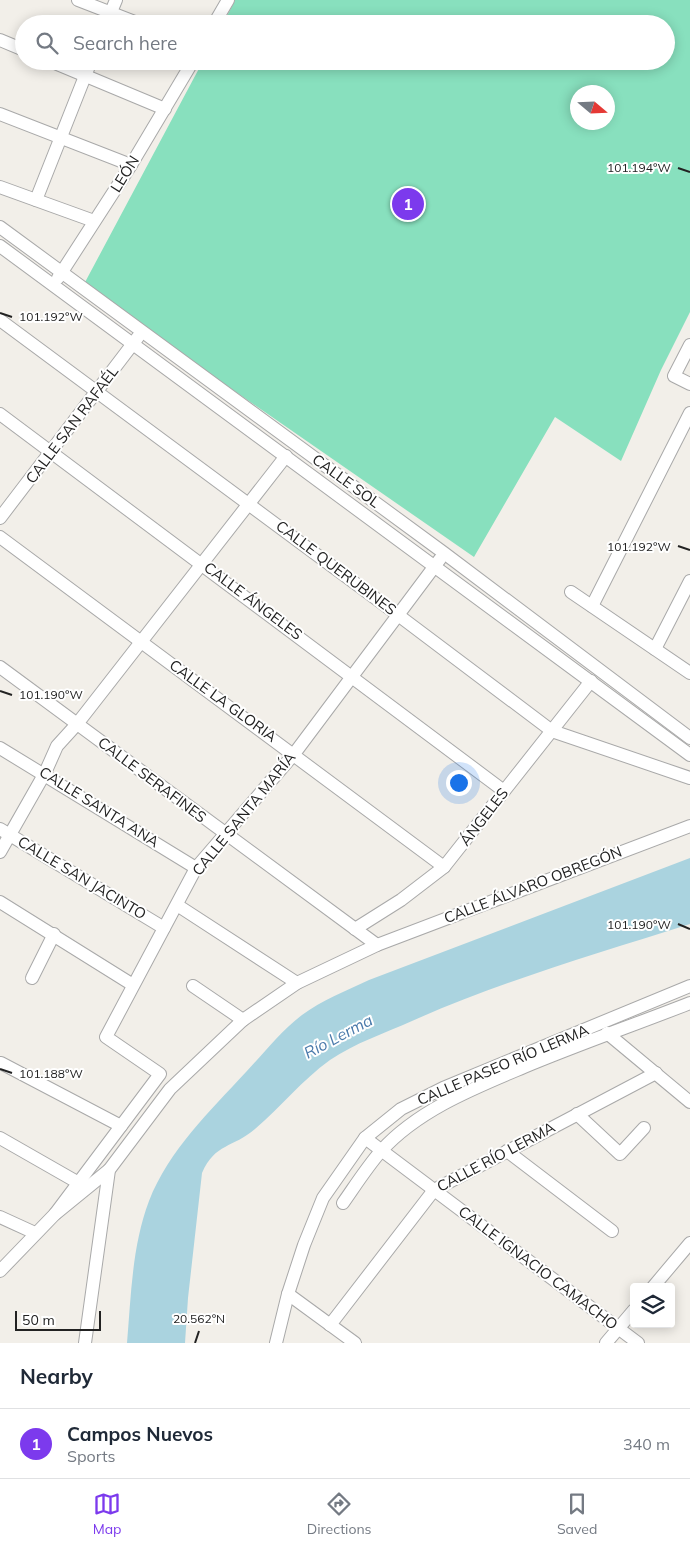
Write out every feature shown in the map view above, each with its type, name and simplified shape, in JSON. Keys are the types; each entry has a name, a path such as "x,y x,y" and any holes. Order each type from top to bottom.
{"street":[{"path":"78,0 104,15"},
{"path":"110,15 116,0"},
{"path":"219,15 228,0"},
{"path":"0,40 15,46"},
{"path":"72,70 165,109"},
{"path":"36,200 88,70"},
{"name":"LEÓN","path":"54,285 131,165 188,70"},
{"path":"0,114 131,165"},
{"path":"0,188 94,221"},
{"name":"CALLE SOL","path":"0,227 444,553 690,738"},
{"name":"CALLE SOL","path":"0,246 690,755"},
{"name":"CALLE QUERUBINES","path":"0,320 398,614 552,731 690,778"},
{"name":"CALLE SAN RAFAÉL","path":"0,518 142,332"},
{"path":"690,345 674,376 690,384"},
{"path":"592,606 690,413"},
{"name":"CALLE ÁNGELES","path":"0,414 202,563 504,791"},
{"path":"0,852 5,832 45,773 57,746 286,456"},
{"name":"CALLE LA GLORIA","path":"0,537 444,867"},
{"name":"CALLE SANTA MARÍA","path":"121,1126 160,1074 106,1037 196,868 294,754 444,553"},
{"path":"655,649 690,581"},
{"path":"571,592 690,673"},
{"name":"CALLE SERAFINES","path":"0,668 377,945"},
{"name":"ÁNGELES","path":"355,929 401,900 444,867 591,681"},
{"name":"CALLE SANTA ANA","path":"0,748 45,773 196,868"},
{"name":"CALLE ÁLVARO OBREGÓN","path":"55,1214 109,1170 170,1089 243,1020 297,983 377,945 690,826"},
{"name":"CALLE SAN JACINTO","path":"5,832 164,928"},
{"path":"0,902 134,985"},
{"path":"177,905 297,983"},
{"path":"32,978 54,934"},
{"path":"193,986 243,1020"},
{"name":"CALLE PASEO RÍO LERMA","path":"276,1343 288,1294 304,1245 323,1198 366,1138 402,1109 442,1088 690,986"},
{"path":"342,1203 382,1151 411,1126 442,1104 476,1086 607,1033 688,1006"},
{"path":"607,1033 690,1102"},
{"path":"0,1271 55,1214 77,1182 121,1126 1,1063"},
{"name":"CALLE RÍO LERMA","path":"330,1325 434,1190 656,1073"},
{"path":"577,1114 620,1154 644,1128"},
{"path":"0,1138 77,1182"},
{"name":"CALLE IGNACIO CAMACHO","path":"366,1138 638,1343"},
{"path":"507,1151 612,1231"},
{"path":"85,1343 109,1170"},
{"path":"0,1217 35,1233"},
{"path":"658,1283 685,1259 690,1243"},
{"path":"288,1294 355,1343"},
{"path":"606,1343 630,1314"}],"green space":[{"path":"235,0 690,0 690,312 661,370 621,461 555,417 474,557 83,286 198,70 675,70 675,15 228,15"}],"water":[{"name":"Río Lerma","path":"690,858 690,924 584,957 480,993 360,1043 330,1060 310,1076 255,1129 213,1156 202,1173 185,1343 127,1343 133,1271 139,1236 143,1218 157,1182 192,1132 294,1021 334,996 369,980"}],"place":[{"name":"Campos Nuevos","path":"408,204"}]}
